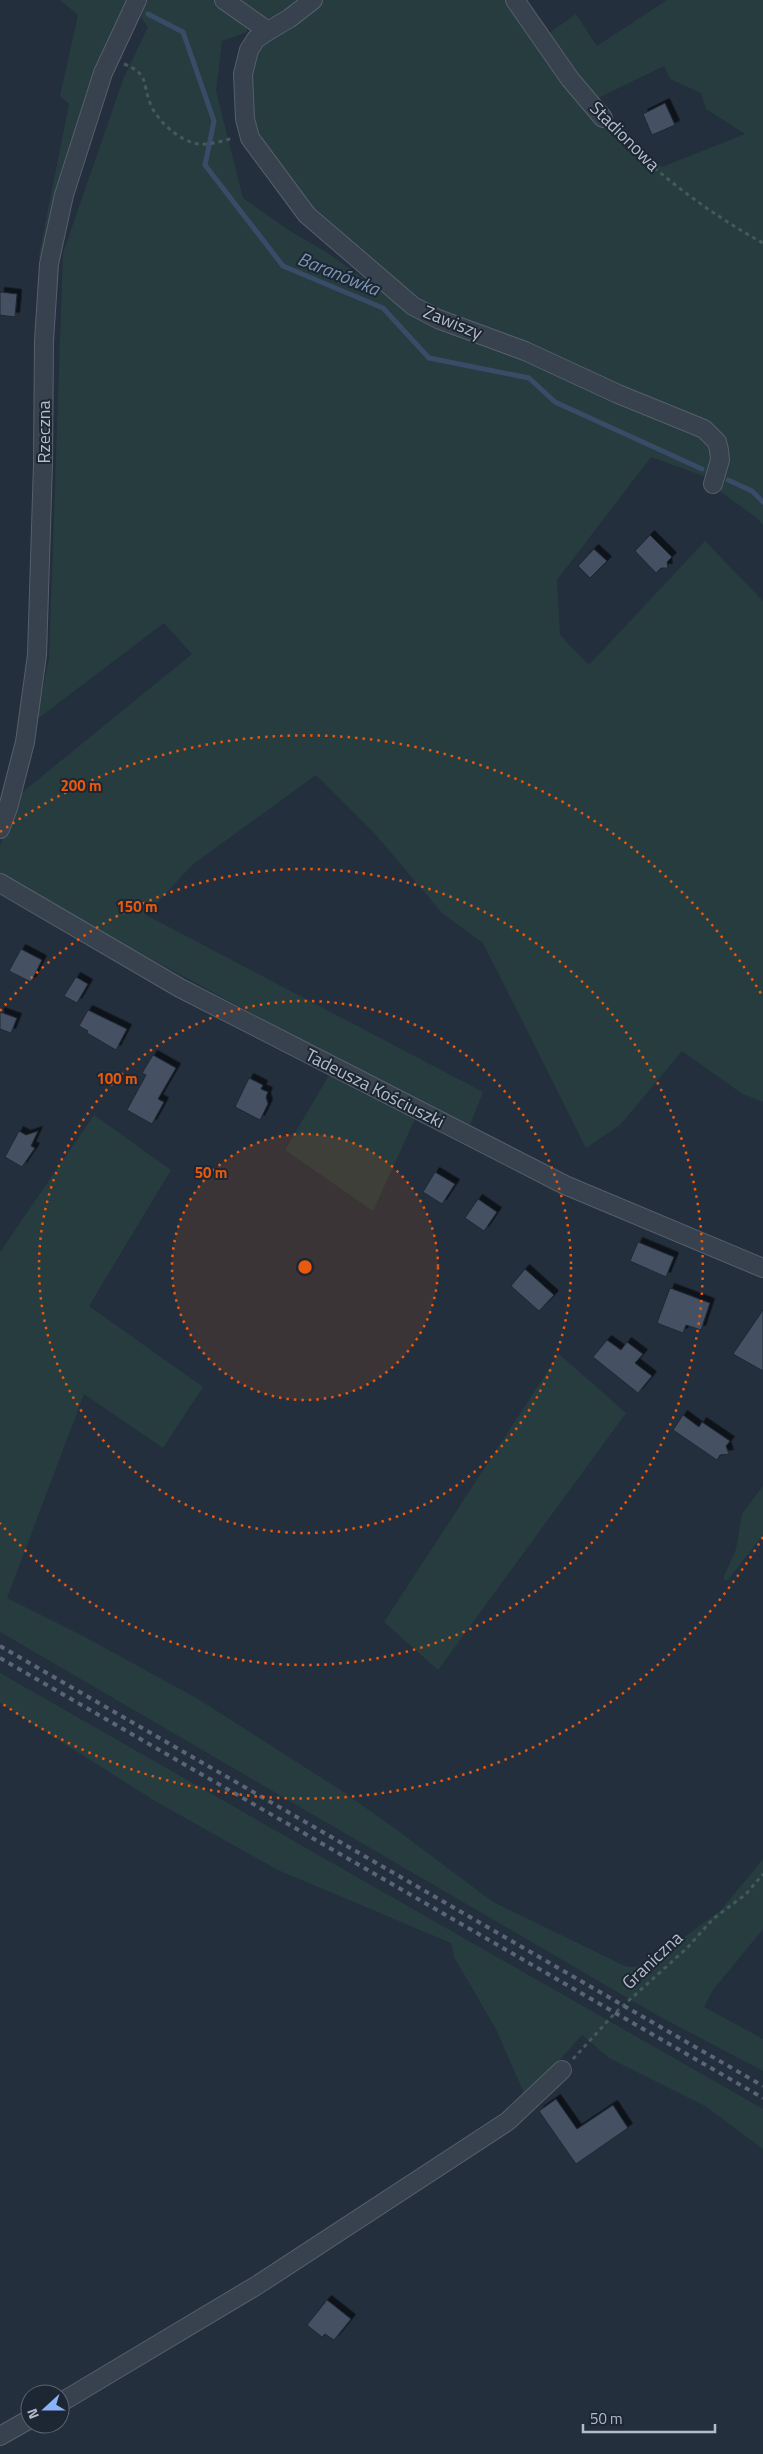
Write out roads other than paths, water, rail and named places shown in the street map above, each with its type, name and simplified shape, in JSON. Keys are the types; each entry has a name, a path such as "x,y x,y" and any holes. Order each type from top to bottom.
{"street":[{"name":"Rzeczna","path":"0,829 8,808 25,742 37,655 43,464 44,341 49,264 64,195 110,58 137,0"},
{"path":"224,0 268,31 313,0"},
{"name":"Stadionowa","path":"515,0 570,79 603,118"},
{"name":"Zawiszy","path":"268,31 256,39 249,50 243,74 244,119 250,138 306,215 413,306 438,319 525,351 618,394 704,429 717,442 720,450 720,460 713,484"},
{"name":"Tadeusza Kościuszki","path":"0,883 180,988 565,1185 763,1268"},
{"path":"70,2397 259,2284 508,2121 562,2070"},
{"path":"0,2436 20,2425"}],"waterway":[{"name":"Baranówka","path":"148,14 183,32 214,121 205,165 283,266 383,308 429,358 529,378 555,402 702,469"},
{"name":"Baranówka","path":"728,480 752,491 763,502"}],"railway":[{"path":"0,1646 763,2086"},
{"path":"0,1658 763,2098"}]}
